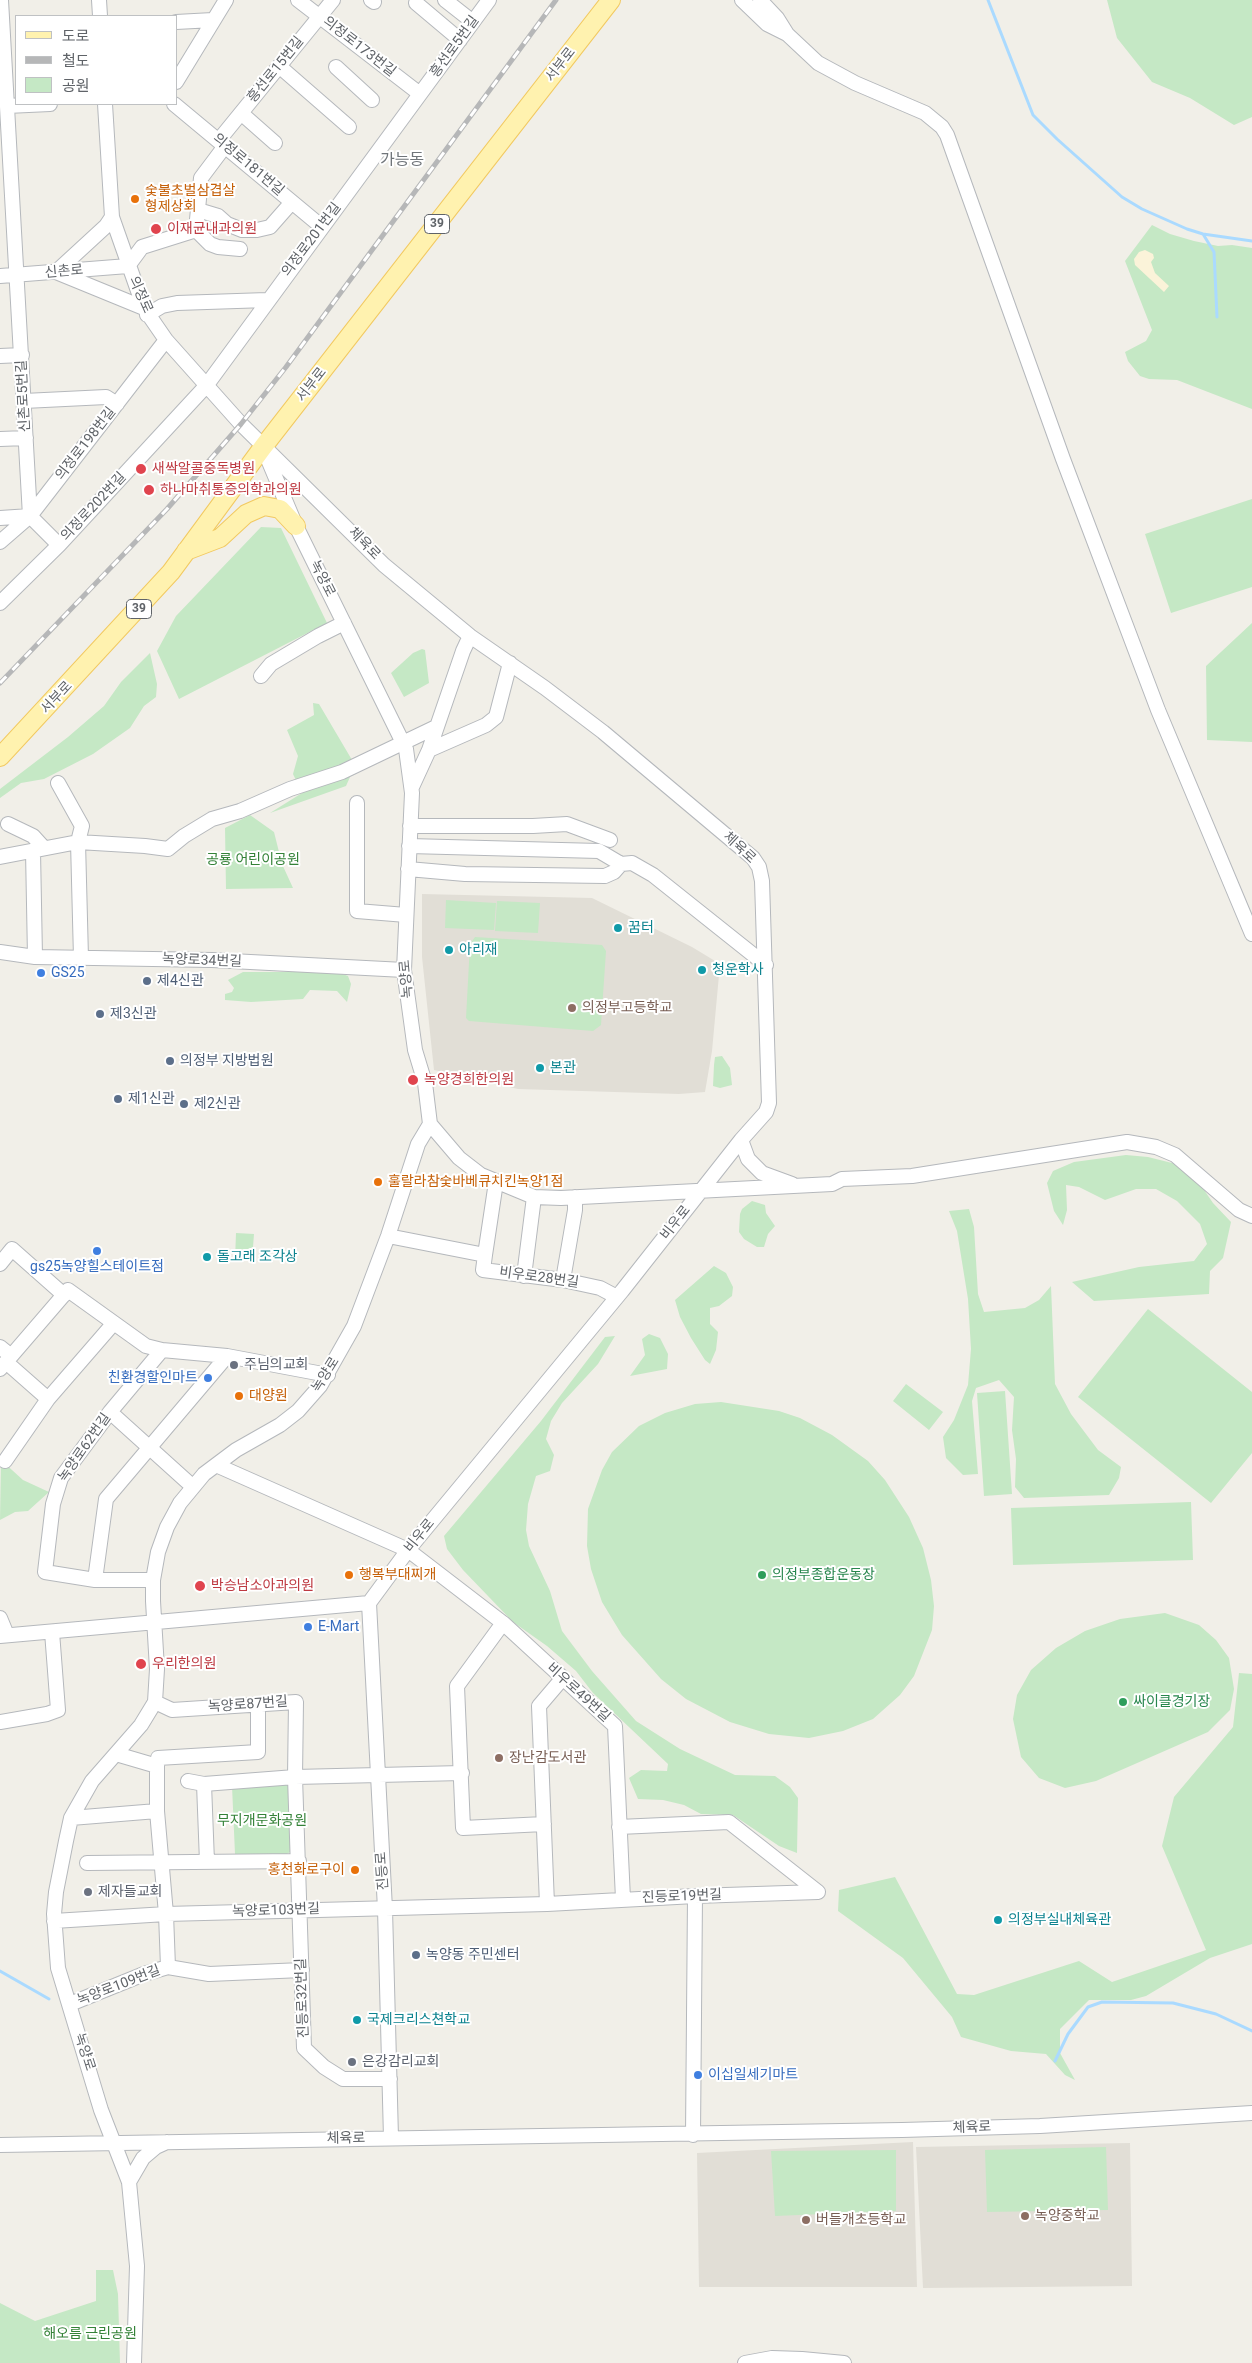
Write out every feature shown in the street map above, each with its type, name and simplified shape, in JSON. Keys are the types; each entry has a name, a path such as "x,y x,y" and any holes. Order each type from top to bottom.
{"main road":[{"name":"서부로","path":"0,757 156,591 263,447 611,0"},
{"path":"186,551 220,538 246,514 264,506 280,509 296,526"}],"street":[{"name":"신촌로5번길","path":"1,0 1,33 18,275 30,516"},
{"path":"99,0 100,15"},
{"path":"178,79 226,0"},
{"name":"의정로173번길","path":"298,0 420,94"},
{"name":"흥선로15번길","path":"196,230 202,178 222,143 240,113 333,0"},
{"path":"445,0 474,22"},
{"name":"흥선로5번길","path":"420,94 489,0"},
{"path":"742,0 767,24 787,34"},
{"path":"760,0 777,18 787,34 818,63 855,83 925,113 942,127 947,135 969,190 1064,459 1158,710 1252,934"},
{"path":"416,3 460,40"},
{"path":"178,22 213,20"},
{"path":"279,66 348,127"},
{"path":"336,67 372,100"},
{"name":"의정로201번길","path":"206,386 267,300 420,94"},
{"path":"7,106 28,105"},
{"name":"의정로","path":"105,105 112,217 146,312 166,340 263,447"},
{"name":"의정로181번길","path":"175,105 322,227"},
{"path":"240,113 275,143"},
{"path":"198,210 218,216 227,224 242,230 257,230 270,227 292,202"},
{"path":"112,217 106,226 56,272 146,312 177,303 267,300"},
{"path":"128,266 142,247 196,230 210,244 218,247 240,249"},
{"name":"신촌로","path":"0,276 128,266"},
{"name":"의정로198번길","path":"0,542 30,516 166,340"},
{"path":"0,356 22,355"},
{"name":"의정로202번길","path":"0,603 59,545 206,386"},
{"path":"24,401 106,397 117,404"},
{"path":"0,439 26,438"},
{"name":"녹양로","path":"134,2363 137,2266 129,2182 101,2110 58,1968 54,1920 58,1878 72,1818 92,1781 141,1725 155,1702 158,1669 153,1580 158,1552 167,1527 192,1486 236,1450 280,1425 298,1411 310,1400 328,1375 354,1326 388,1236 418,1144 430,1124 425,1083 415,1050 404,970 412,788 404,743 296,526 263,447"},
{"name":"체육로","path":"263,447 310,490 384,565 470,636 510,663 603,732 754,858 759,867 762,881 769,1103 766,1112 741,1140 703,1190"},
{"path":"0,518 30,516 59,545"},
{"path":"261,676 270,664 344,623"},
{"path":"412,788 429,750 463,651 470,636"},
{"path":"429,750 486,725 496,717 510,663"},
{"path":"0,857 78,842 168,849 184,836 212,819 240,811 265,798 342,772 436,727"},
{"path":"58,783 82,826 78,842 81,958"},
{"path":"357,803 357,912 406,915"},
{"path":"8,824 33,836 38,849 35,957"},
{"path":"410,826 533,826 567,824 610,840"},
{"path":"409,846 599,852 621,864 632,863 652,875 766,965"},
{"path":"408,869 465,874 605,876 614,872 621,864"},
{"name":"녹양로34번길","path":"0,952 35,957 212,960 404,970"},
{"path":"430,1124 459,1158 481,1175 534,1197 575,1197 832,1184 842,1179 912,1176 1127,1142 1156,1147 1175,1154 1239,1210 1252,1216"},
{"path":"741,1140 748,1159 762,1173 799,1187"},
{"path":"485,1255 496,1182"},
{"name":"비우로","path":"369,1603 408,1550 703,1190"},
{"path":"524,1276 534,1197"},
{"path":"563,1280 575,1210 575,1197"},
{"name":"비우로28번길","path":"388,1236 485,1255 483,1270 563,1280 600,1288 617,1297"},
{"path":"0,1264 12,1249 64,1295"},
{"path":"6,1363 68,1290 146,1346 162,1350 227,1356 328,1375"},
{"path":"5,1461 48,1399 113,1324"},
{"path":"0,1347 6,1363 48,1399"},
{"name":"녹양로62번길","path":"153,1580 95,1580 45,1572 52,1504 60,1478 110,1412 162,1350"},
{"path":"95,1580 106,1499 227,1356"},
{"path":"110,1412 150,1446 192,1486"},
{"path":"216,1465 408,1550"},
{"name":"비우로49번길","path":"408,1550 503,1623 615,1726 623,1899"},
{"path":"0,1618 3,1635 369,1603"},
{"name":"진등로","path":"369,1603 385,1909 391,2138"},
{"path":"503,1623 457,1686 463,1828 544,1824"},
{"path":"0,1722 58,1710 52,1632"},
{"path":"547,1904 539,1706 562,1679"},
{"name":"녹양로87번길","path":"155,1702 172,1710 296,1702 296,1777 301,1910"},
{"path":"258,1705 258,1752 158,1758 157,1812 166,1914 168,1967 208,1974 302,1970"},
{"path":"116,1754 157,1766"},
{"path":"188,1781 204,1784 296,1777 462,1773"},
{"path":"204,1784 207,1862"},
{"path":"72,1818 157,1812"},
{"name":"진등로19번길","path":"385,1909 818,1892 729,1822 620,1827"},
{"path":"87,1863 299,1861"},
{"path":"692,2135 696,1896"},
{"name":"녹양로103번길","path":"54,1920 166,1914 385,1909"},
{"name":"진등로32번길","path":"301,1910 304,2048 324,2067 343,2080 390,2079"},
{"name":"녹양로109번길","path":"70,2004 144,1974 168,1967"},
{"name":"체육로","path":"0,2145 170,2141 692,2135 1040,2126 1252,2113"},
{"path":"129,2182 143,2158 156,2147 170,2141"},
{"path":"746,2363 772,2358 844,2363"}],"shaded area":[{"name":"의정부고등학교","path":"422,894 592,898 692,947 720,964 712,1051 705,1092 679,1094 518,1089 434,1070 422,957"},
{"name":"버들개초등학교","path":"913,2142 917,2287 699,2287 697,2153"},
{"name":"녹양중학교","path":"1130,2143 1132,2286 923,2288 916,2147"}],"green space":[{"path":"1107,0 1252,0 1252,117 1234,125 1190,98 1152,82 1117,38"},
{"path":"1152,225 1170,234 1194,241 1218,246 1232,245 1252,248 1252,409 1177,380 1149,379 1140,376 1128,361 1125,352 1146,341 1152,330 1125,261"},
{"path":"1252,499 1252,587 1171,613 1145,534"},
{"path":"261,527 281,528 327,623 179,699 157,651 176,616"},
{"path":"1252,623 1252,742 1207,740 1206,666"},
{"path":"422,649 425,650 429,683 404,697 391,673 413,653"},
{"path":"150,653 157,684 156,697 144,706 130,728 93,754 44,779 21,783 0,798 0,789 68,737 104,706 121,682"},
{"path":"313,703 319,704 352,760 343,766 350,777 346,786 270,813 302,793 293,774 298,756 287,730 314,715"},
{"name":"공룡 어린이공원","path":"250,815 274,832 282,864 293,888 226,889 225,828"},
{"path":"446,900 496,903 494,930 445,928"},
{"path":"497,901 540,903 538,933 495,931"},
{"path":"475,937 602,945 606,951 601,1025 593,1031 469,1021 466,1018 470,944"},
{"path":"243,972 337,972 348,976 351,984 347,1002 337,991 310,990 303,999 251,1002 225,1000 225,994 232,992 234,988 228,980"},
{"path":"722,1056 730,1068 732,1085 720,1088 713,1086 714,1065 715,1057"},
{"path":"1126,1155 1148,1157 1176,1164 1198,1181 1213,1203 1231,1222 1223,1258 1210,1271 1209,1294 1094,1301 1072,1282 1139,1267 1194,1261 1207,1244 1200,1224 1177,1201 1156,1189 1136,1189 1105,1200 1079,1187 1066,1185 1067,1210 1063,1225 1054,1211 1047,1183 1053,1171 1074,1162"},
{"path":"752,1201 765,1205 766,1213 775,1226 768,1234 764,1247 757,1247 744,1239 739,1232 742,1209"},
{"path":"969,1209 974,1227 978,1294 984,1312 1025,1308 1039,1300 1051,1286 1055,1384 1071,1414 1098,1450 1121,1467 1119,1478 1109,1495 1024,1498 1015,1487 1016,1459 1012,1430 1014,1397 999,1380 976,1388 972,1401 978,1474 963,1475 946,1458 943,1437 954,1420 968,1385 971,1349 968,1299 957,1231 949,1211"},
{"path":"236,1233 254,1234 252,1260 235,1260"},
{"path":"714,1266 726,1273 733,1287 732,1296 719,1306 710,1308 710,1324 718,1332 716,1350 710,1364 705,1360 691,1338 680,1317 675,1300"},
{"path":"1148,1309 1252,1392 1252,1453 1211,1503 1078,1397"},
{"path":"649,1334 660,1338 668,1354 667,1369 630,1376 645,1355 642,1339"},
{"path":"615,1336 598,1364 562,1403 551,1421 546,1439 554,1455 550,1471 536,1476 528,1504 526,1530 529,1546 550,1591 562,1631 592,1671 636,1721 680,1749 735,1775 775,1776 790,1787 798,1798 797,1853 779,1846 733,1815 701,1814 684,1805 663,1800 638,1799 629,1778 641,1770 667,1771 668,1764 593,1693 576,1671 547,1646 513,1622 463,1570 447,1549 444,1536 541,1421 605,1337"},
{"path":"906,1384 943,1412 929,1430 893,1401"},
{"path":"1005,1391 1012,1494 984,1496 977,1393"},
{"name":"의정부종합운동장","path":"721,1402 779,1411 800,1418 832,1435 868,1461 885,1480 909,1517 923,1548 931,1580 934,1606 932,1630 914,1676 900,1695 873,1719 843,1731 809,1738 769,1734 730,1722 686,1699 661,1679 622,1635 602,1602 591,1569 587,1546 588,1509 602,1470 612,1452 639,1426 665,1413 695,1404"},
{"path":"1,1460 23,1480 49,1492 28,1511 15,1512 0,1520"},
{"path":"1191,1502 1193,1560 1013,1565 1011,1508"},
{"name":"싸이클경기장","path":"1165,1613 1199,1625 1216,1640 1229,1658 1234,1689 1230,1710 1208,1732 1096,1781 1065,1788 1039,1778 1021,1757 1013,1719 1017,1695 1031,1670 1056,1648 1085,1631 1120,1619"},
{"path":"1239,1673 1252,1674 1252,1944 1210,1958 1146,1996 1131,2000 1089,2000 1060,2029 1060,2053 1075,2080 1065,2075 1046,2054 1011,2051 961,2037 952,2017 903,1958 838,1911 839,1890 895,1877 957,1994 974,1995 1079,1961 1112,1982 1206,1950 1162,1846 1174,1797 1233,1727"},
{"name":"무지개문화공원","path":"288,1785 292,1851 285,1855 235,1854 232,1786"},
{"path":"1106,2147 1108,2210 987,2212 985,2150"},
{"path":"896,2150 896,2211 775,2216 771,2151"},
{"name":"해오름 근린공원","path":"96,2270 113,2270 118,2294 120,2363 0,2363 0,2303 35,2321 96,2301"}],"sand":[{"path":"1145,250 1153,254 1154,258 1151,262 1155,273 1169,286 1164,292 1135,265 1134,259 1139,252"}],"waterway":[{"path":"988,0 1033,115 1057,139 1122,197 1142,209 1203,234 1252,241"},
{"path":"1203,234 1214,252 1217,317"},
{"path":"0,1971 49,1999"},
{"path":"1055,2061 1068,2034 1088,2007 1102,2002 1173,2003 1216,2014 1252,2031"}],"railway":[{"path":"0,683 167,509 241,424 286,367 556,0"}],"place":[{"name":"숯불초벌삼겹살 형제상회","path":"135,199"},
{"name":"이재균내과의원","path":"156,229"},
{"name":"새싹알콜중독병원","path":"141,469"},
{"name":"하나마취통증의학과의원","path":"149,490"},
{"name":"꿈터","path":"618,928"},
{"name":"아리재","path":"449,950"},
{"name":"청운학사","path":"702,970"},
{"name":"GS25","path":"41,973"},
{"name":"제4신관","path":"147,981"},
{"name":"의정부고등학교","path":"572,1008"},
{"name":"제3신관","path":"100,1014"},
{"name":"의정부 지방법원","path":"170,1061"},
{"name":"본관","path":"540,1068"},
{"name":"녹양경희한의원","path":"413,1080"},
{"name":"제1신관","path":"118,1099"},
{"name":"제2신관","path":"184,1104"},
{"name":"훌랄라참숯바베큐치킨녹양1점","path":"378,1182"},
{"name":"gs25녹양힐스테이트점","path":"97,1251"},
{"name":"돌고래 조각상","path":"207,1257"},
{"name":"주님의교회","path":"234,1365"},
{"name":"친환경할인마트","path":"208,1378"},
{"name":"대양원","path":"239,1396"},
{"name":"행복부대찌개","path":"349,1575"},
{"name":"의정부종합운동장","path":"762,1575"},
{"name":"박승남소아과의원","path":"200,1586"},
{"name":"E-Mart","path":"308,1627"},
{"name":"우리한의원","path":"141,1664"},
{"name":"싸이클경기장","path":"1123,1702"},
{"name":"장난감도서관","path":"499,1758"},
{"name":"홍천화로구이","path":"355,1870"},
{"name":"제자들교회","path":"88,1892"},
{"name":"의정부실내체육관","path":"998,1920"},
{"name":"녹양동 주민센터","path":"416,1955"},
{"name":"국제크리스쳔학교","path":"357,2020"},
{"name":"은강감리교회","path":"352,2062"},
{"name":"이십일세기마트","path":"698,2075"},
{"name":"녹양중학교","path":"1025,2216"},
{"name":"버들개초등학교","path":"806,2220"}],"district":[{"name":"가능동","path":"402,161"}]}
